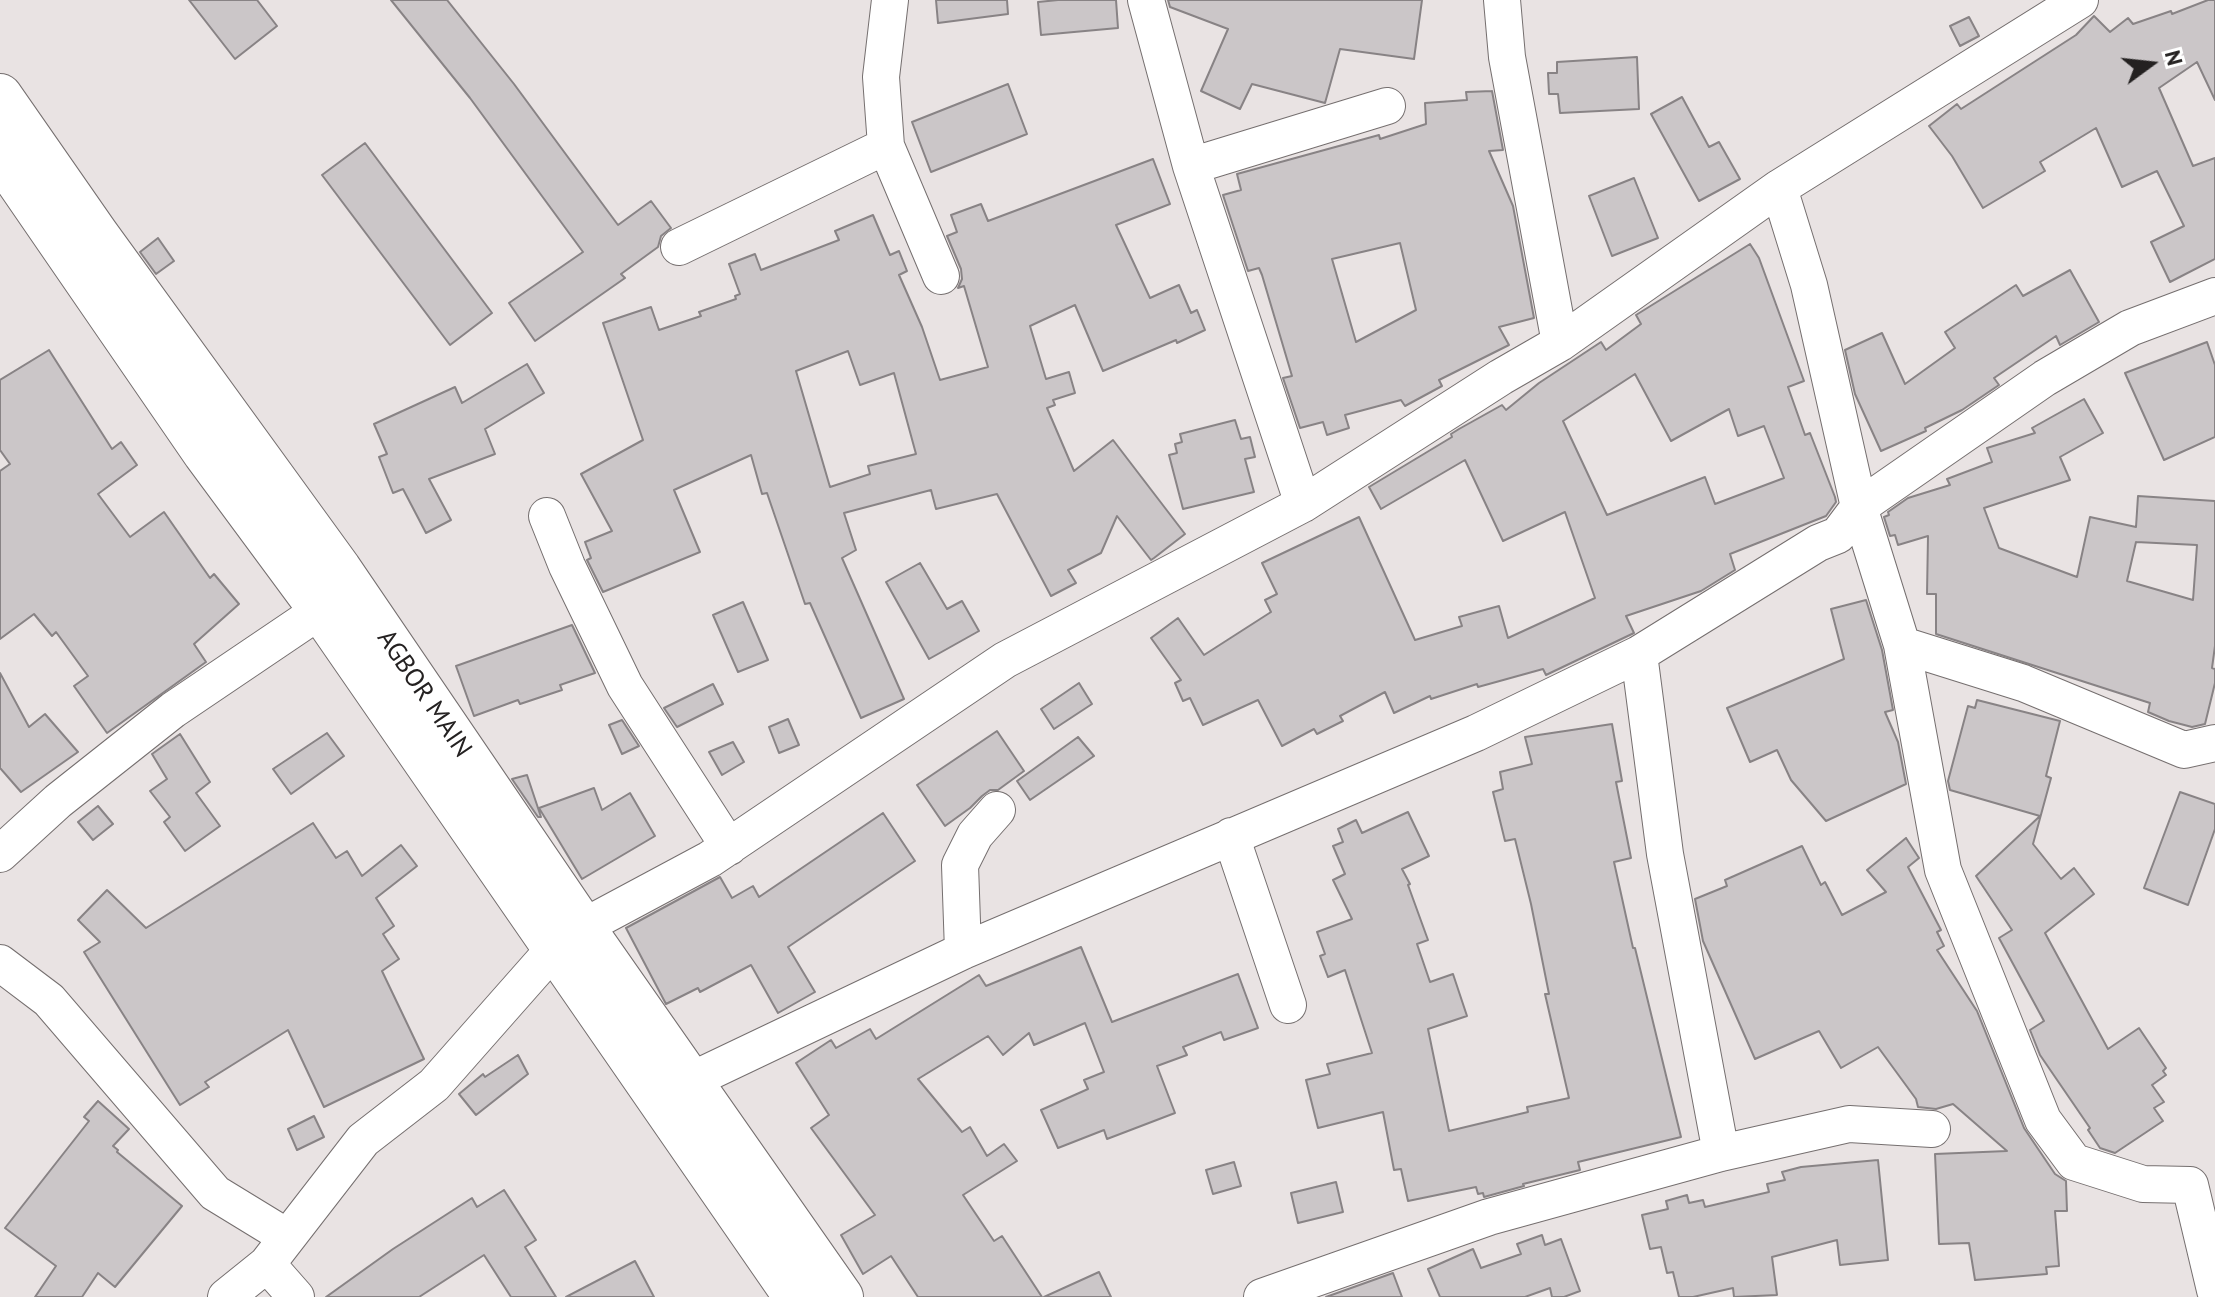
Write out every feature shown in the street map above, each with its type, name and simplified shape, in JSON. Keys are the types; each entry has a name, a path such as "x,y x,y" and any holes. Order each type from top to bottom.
{"main road":[{"name":"AGBOR MAIN","path":"0,96 221,410 339,569 568,938 690,1081 766,1222 796,1297"},
{"name":"AGBOR MAIN","path":"0,155 205,453 568,938 766,1222 841,1297"}],"street":[{"path":"890,0 881,77 886,146 941,276"},
{"path":"1146,0 1191,166 1303,504"},
{"path":"1502,0 1507,57 1560,343"},
{"path":"226,1297 277,1250 363,1140 434,1085 568,938 729,847 1005,660 1303,504 1501,377 1560,343 1779,188 2080,0"},
{"path":"1191,166 1387,106"},
{"path":"679,247 886,146"},
{"path":"1779,188 1809,285 1859,507 1902,645 1943,870 2043,1120 2074,1162 2143,1184 2190,1185 2215,1290"},
{"path":"690,1081 963,951 1476,733 1639,654 1818,543 1838,535 1859,507 2057,371 2130,328 2215,296"},
{"path":"547,516 567,566 625,686 729,847"},
{"path":"0,854 58,801 173,710 321,610"},
{"path":"1902,645 2023,683 2184,750 2215,743"},
{"path":"1639,654 1665,854 1721,1153"},
{"path":"963,951 960,865 975,835 997,810"},
{"path":"1231,836 1288,1005"},
{"path":"0,963 49,1000 215,1193 277,1250 296,1297"},
{"path":"1262,1297 1489,1217 1721,1153 1849,1124 1932,1129"}],"building":[{"path":"189,0 257,0 277,26 235,59"},
{"path":"391,0 447,0 514,84 618,225 651,201 671,228 661,236 658,247 621,274 625,278 535,341 509,303 583,252 470,98"},
{"path":"936,0 1007,0 1008,14 938,23"},
{"path":"1116,0 1118,28 1041,35 1038,2"},
{"path":"1168,0 1422,0 1414,59 1340,49 1325,103 1252,84 1240,109 1201,91 1228,29 1170,7"},
{"path":"2215,0 2215,100 2197,62 2159,88 2193,166 2215,158 2215,259 2170,282 2151,242 2184,226 2157,171 2122,187 2096,128 2040,162 2045,171 1983,208 1952,156 1929,126 1957,104 1961,109 2076,35 2094,16 2110,32 2128,18 2133,24"},
{"path":"1969,17 1979,36 1960,46 1950,26"},
{"path":"1637,57 1639,109 1560,113 1558,94 1549,94 1548,73 1557,73 1557,62"},
{"path":"1008,84 1027,134 931,172 912,122"},
{"path":"1492,91 1503,150 1489,151 1513,206 1534,318 1499,327 1509,345 1439,380 1442,386 1405,406 1401,400 1345,415 1349,428 1327,435 1323,422 1300,428 1283,378 1292,376 1262,275 1259,268 1248,271 1223,195 1241,190 1237,174 1379,135 1380,139 1426,124 1425,103 1467,100 1466,92","holes":["1400,243 1416,310 1356,342 1332,259"]},
{"path":"1682,97 1709,147 1719,142 1740,179 1699,201 1651,114"},
{"path":"365,143 492,313 450,345 322,175"},
{"path":"1153,159 1170,204 1116,225 1150,298 1179,285 1191,313 1197,310 1205,330 1103,371 1075,305 1030,326 1046,379 1069,372 1075,393 1053,400 1055,405 1047,408 1074,471 1113,440 1185,534 1151,560 1117,516 1101,553 1068,570 1076,583 1051,596 997,494 936,509 931,490 844,513 856,550 842,558 904,699 861,718 810,603 805,604 767,493 762,494 751,455 674,490 700,552 603,592 587,560 591,558 585,542 612,531 581,474 643,440 603,323 651,307 659,330 701,316 699,312 736,299 735,296 740,294 729,264 755,254 761,270 839,240 835,231 873,215 890,255 899,251 907,271 899,275 922,327 940,380 988,367 964,286 958,288 962,279 961,269 947,236 957,232 951,215 981,204 988,221","holes":["848,351 860,385 894,373 916,454 868,466 870,474 830,487 796,371"]},
{"path":"1634,178 1658,238 1612,256 1589,196"},
{"path":"158,238 174,261 156,274 140,252"},
{"path":"1750,244 1759,258 1804,381 1788,387 1805,435 1810,433 1835,497 1836,502 1826,516 1730,554 1735,570 1701,591 1626,616 1634,633 1546,675 1543,669 1478,687 1477,684 1431,699 1430,696 1394,713 1385,692 1340,716 1343,721 1317,734 1314,729 1282,746 1258,700 1203,725 1190,698 1183,701 1175,683 1181,680 1151,638 1178,618 1204,655 1271,612 1265,600 1277,594 1262,563 1359,517 1415,640 1462,626 1459,617 1499,606 1508,638 1595,598 1565,512 1503,541 1465,460 1381,509 1369,487 1452,437 1451,434 1459,429 1502,405 1506,410 1539,383 1601,342 1606,350 1641,324 1636,315","holes":["1635,374 1671,441 1729,409 1738,436 1764,426 1784,478 1715,504 1705,477 1607,515 1563,421"]},
{"path":"2070,270 2099,322 2060,345 2056,336 1994,378 1999,385 1962,410 1925,428 1926,431 1881,451 1855,394 1845,350 1882,333 1905,384 1955,348 1945,332 2016,285 2023,296"},
{"path":"2207,342 2215,365 2215,437 2164,460 2125,373"},
{"path":"49,350 112,449 121,442 137,465 98,494 130,537 164,512 210,578 214,574 239,604 194,644 206,662 107,733 74,686 88,676 56,632 52,636 34,614 0,639 0,471 10,464 0,450 0,380"},
{"path":"527,364 544,393 485,429 495,454 429,479 451,520 426,533 403,489 393,493 379,457 387,454 374,424 455,387 462,403"},
{"path":"2084,399 2103,433 2060,457 2070,480 1984,508 1999,548 2077,577 2090,517 2136,527 2138,496 2215,501 2215,646 2212,668 2215,669 2215,683 2205,724 2192,727 2169,721 2148,712 2150,703 1936,634 1936,594 1927,594 1928,536 1898,545 1895,535 1890,536 1884,517 1908,498 1950,485 1947,479 1992,462 1987,448 2035,433 2032,428","holes":["2136,542 2197,545 2193,600 2127,581"]},
{"path":"1235,420 1241,439 1250,437 1255,457 1245,459 1254,492 1183,509 1169,455 1177,453 1175,444 1182,442 1180,434"},
{"path":"920,563 947,609 962,601 979,631 929,659 886,582"},
{"path":"1866,600 1882,650 1893,710 1885,712 1898,742 1906,784 1826,821 1791,780 1777,750 1750,762 1727,708 1844,659 1831,609"},
{"path":"743,602 768,660 738,672 713,615"},
{"path":"572,625 595,673 560,685 562,690 520,704 518,700 474,716 456,666"},
{"path":"0,673 29,727 45,714 78,752 21,792 0,768"},
{"path":"1079,683 1092,704 1054,729 1041,709"},
{"path":"713,684 723,704 677,727 664,708"},
{"path":"1977,700 2060,721 2046,776 2051,778 2033,844 2061,879 2074,868 2094,894 2045,933 2108,1049 2139,1028 2166,1068 2163,1071 2166,1075 2152,1085 2164,1102 2154,1108 2163,1121 2115,1153 2100,1148 2088,1130 2090,1128 2040,1055 2030,1030 2044,1021 1999,938 2012,930 1976,876 2040,816 1950,790 1948,781 1968,706 1975,708"},
{"path":"788,719 799,745 779,753 769,727"},
{"path":"622,720 639,746 622,754 609,725"},
{"path":"1612,724 1622,781 1616,782 1631,858 1614,862 1681,1137 1578,1162 1580,1170 1484,1197 1483,1193 1478,1194 1476,1187 1408,1201 1401,1169 1394,1170 1383,1112 1318,1128 1306,1080 1330,1074 1327,1064 1372,1053 1345,970 1328,977 1320,956 1325,954 1317,932 1352,919 1333,880 1345,874 1333,846 1343,842 1338,829 1356,820 1362,833 1408,812 1429,856 1402,869 1428,940 1417,944 1430,982 1453,974 1467,1016 1428,1029 1449,1131 1528,1112 1527,1107 1569,1098 1515,839 1505,841 1493,792 1503,789 1500,772 1532,764 1525,737"},
{"path":"997,731 1024,771 998,790 990,790 945,826 917,785"},
{"path":"327,733 344,756 291,794 273,769"},
{"path":"180,734 210,782 196,793 220,826 185,851 164,822 170,817 150,791 167,779 152,754"},
{"path":"1078,737 1094,756 1030,800 1017,781"},
{"path":"733,742 744,762 722,775 709,752"},
{"path":"527,775 541,817 512,779"},
{"path":"594,788 602,810 630,793 655,836 582,879 539,808"},
{"path":"2180,792 2215,804 2215,829 2188,905 2144,888"},
{"path":"98,806 113,824 93,840 78,822"},
{"path":"883,813 915,861 788,947 815,992 778,1013 751,965 700,992 698,988 666,1004 626,928 720,877 732,898 753,886 759,897"},
{"path":"313,823 336,858 347,851 362,876 401,845 417,866 376,898 394,926 383,934 399,959 382,971 424,1059 324,1107 288,1030 205,1082 209,1087 180,1105 84,952 100,942 78,920 107,890 146,928"},
{"path":"1906,838 1919,858 1908,867 1941,930 1937,932 1944,946 1937,950 1977,1011 2024,1128 2055,1174 2066,1181 2067,1211 2055,1211 2059,1266 2046,1267 2047,1274 1975,1280 1969,1243 1939,1244 1935,1154 2007,1151 1953,1104 1936,1109 1918,1107 1916,1099 1878,1047 1841,1068 1819,1031 1755,1059 1703,941 1695,899 1727,886 1725,880 1802,846 1821,885 1825,882 1842,915 1886,892 1867,870"},
{"path":"1081,947 1112,1022 1238,974 1258,1028 1224,1040 1221,1032 1183,1047 1187,1055 1157,1066 1175,1113 1107,1139 1104,1130 1058,1148 1041,1110 1088,1089 1084,1080 1104,1072 1085,1023 1034,1045 1029,1033 1003,1055 988,1036 918,1079 962,1132 970,1127 987,1156 1004,1144 1017,1161 963,1195 994,1241 1002,1236 1042,1297 918,1297 891,1256 863,1274 841,1235 875,1215 811,1128 829,1115 796,1063 831,1040 836,1048 870,1029 876,1039 979,975 986,986"},
{"path":"518,1055 528,1074 476,1115 459,1094 483,1074 485,1077"},
{"path":"98,1101 129,1129 113,1146 117,1152 182,1206 115,1287 98,1273 82,1297 35,1297 56,1266 5,1228 89,1121 84,1117"},
{"path":"314,1116 324,1137 297,1150 288,1129"},
{"path":"1878,1160 1888,1260 1840,1265 1837,1240 1772,1257 1777,1295 1734,1297 1733,1288 1679,1297 1673,1272 1667,1273 1661,1247 1650,1249 1642,1215 1668,1209 1666,1201 1687,1195 1689,1203 1703,1200 1705,1207 1769,1192 1767,1184 1785,1180 1782,1172 1801,1167"},
{"path":"1234,1162 1241,1186 1213,1194 1206,1170"},
{"path":"1336,1182 1343,1212 1298,1223 1291,1193"},
{"path":"504,1190 536,1240 525,1247 556,1297 511,1297 484,1255 419,1297 326,1297 472,1198 477,1207"},
{"path":"1542,1235 1545,1245 1561,1239 1580,1291 1564,1297 1552,1297 1550,1288 1525,1297 1440,1297 1428,1269 1473,1249 1481,1268 1521,1254 1517,1244"},
{"path":"635,1261 654,1297 566,1297"},
{"path":"1099,1272 1111,1297 1044,1297"},
{"path":"1393,1273 1402,1297 1326,1297"}]}
